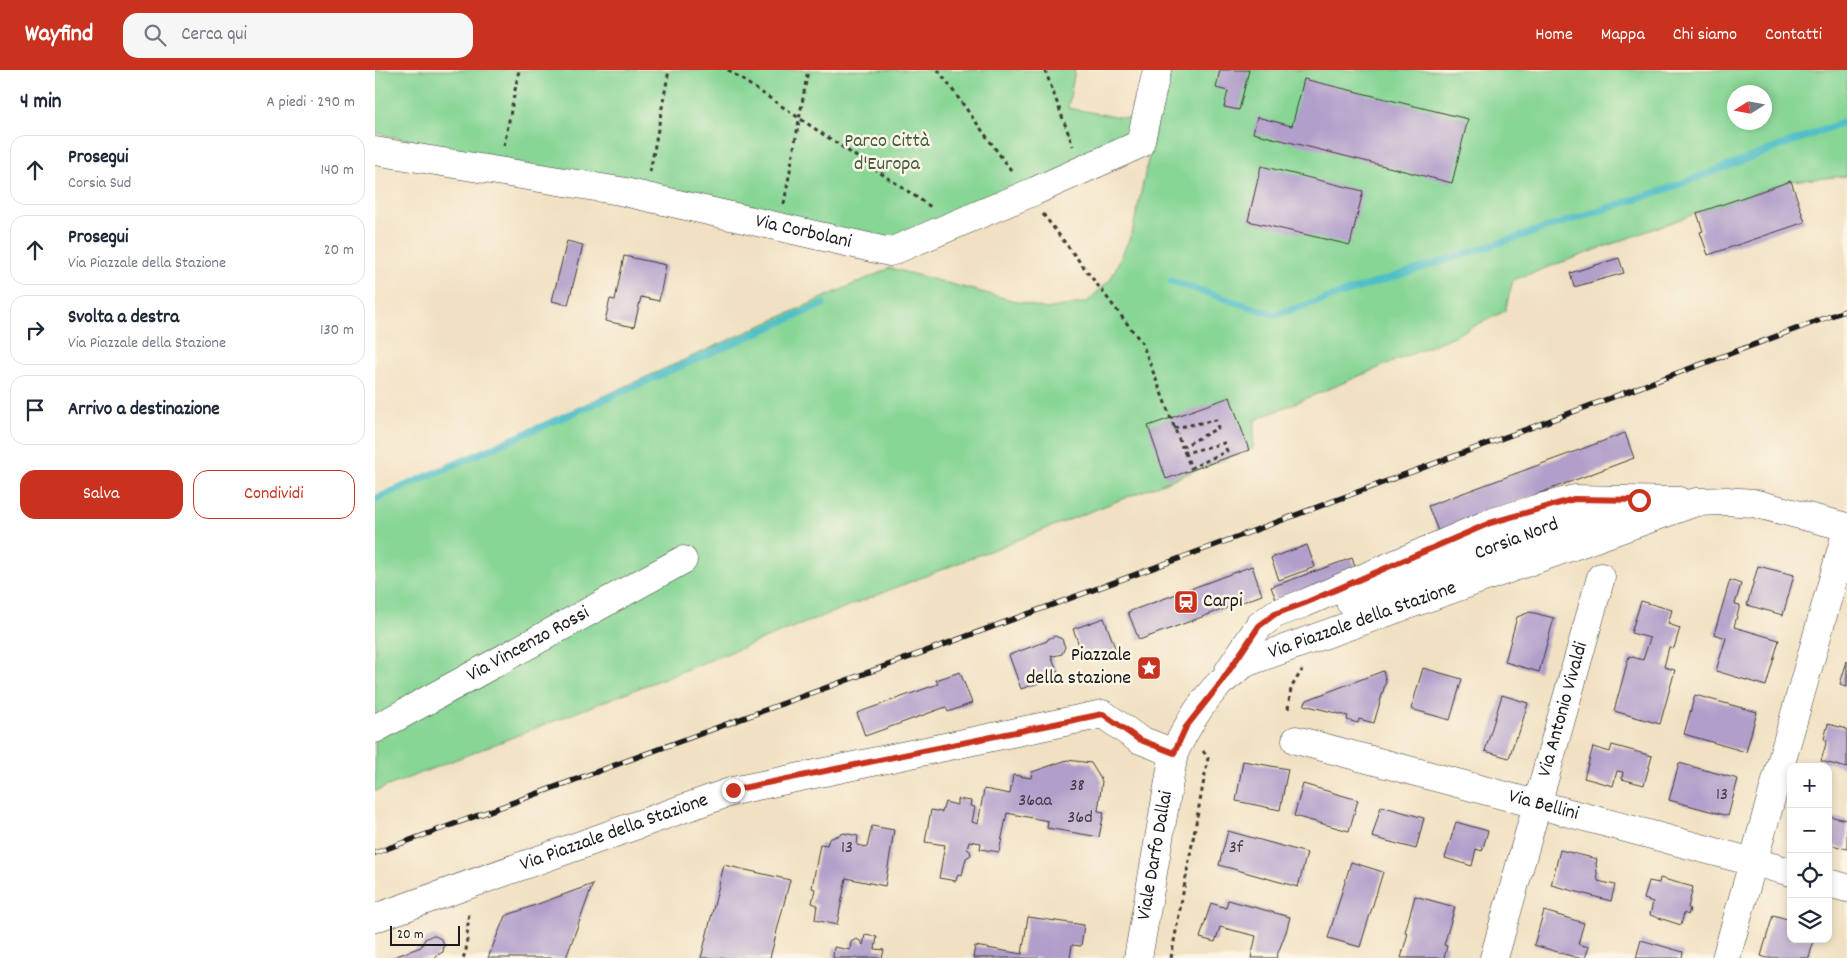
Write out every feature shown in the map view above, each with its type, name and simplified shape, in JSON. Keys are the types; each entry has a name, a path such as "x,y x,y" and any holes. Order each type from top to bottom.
{"street":[{"name":"Via Corbolani","path":"375,151 621,191 890,252 1140,144 1157,70"},
{"path":"1220,684 1259,626 1275,614 1305,603 1490,523 1574,499 1696,502"},
{"name":"Via Piazzale della Stazione","path":"375,918 733,790 1103,714 1138,739 1174,753 1186,727 1220,684 1245,663 1696,502 1726,500 1753,503 1847,528"},
{"path":"1726,958 1847,528"},
{"name":"Via Vincenzo Rossi","path":"375,730 683,560"},
{"name":"Via Antonio Vivaldi","path":"1494,958 1539,804 1601,577"},
{"name":"Via Bellini","path":"1296,740 1787,871"},
{"name":"Viale Darfo Dallai","path":"1138,958 1174,753"},
{"path":"1832,884 1847,888"}],"path":[{"path":"503,152 519,70"},
{"path":"649,180 669,70"},
{"path":"728,70 957,224"},
{"path":"782,212 808,70"},
{"path":"938,70 1028,194 1143,343 1182,447 1191,468 1227,451 1224,443 1185,453"},
{"path":"1045,70 1081,170"},
{"path":"1175,428 1216,420 1219,428 1182,447"},
{"path":"1288,709 1291,688 1304,665"},
{"path":"1171,958 1209,758 1186,727"},
{"path":"463,958 466,951 471,883"}],"green space":[{"name":"Parco Città d'Europa","path":"375,70 1075,70 1068,108 1135,120 1130,142 895,241 375,133"},
{"path":"1168,70 1847,70 1847,176 1791,181 1513,280 1505,311 1454,336 1255,420 1253,448 375,791 375,498 890,268 1046,309 1087,302 1111,279 1132,233"}],"building":[{"path":"1220,70 1249,70 1239,110 1224,107 1228,91 1216,88"},
{"path":"1304,79 1468,119 1452,183 1253,133 1257,117 1292,126"},
{"path":"1261,166 1363,191 1350,245 1248,221"},
{"path":"1791,181 1805,222 1708,255 1700,232 1703,231 1697,213"},
{"path":"567,241 583,245 568,305 552,301"},
{"path":"624,256 666,265 659,301 641,297 634,327 605,321 610,299 615,300"},
{"path":"1619,258 1624,273 1574,287 1570,273"},
{"path":"1230,397 1249,450 1166,479 1148,426"},
{"path":"1625,433 1634,458 1438,531 1428,506"},
{"path":"1307,545 1315,567 1279,580 1271,558"},
{"path":"1352,558 1357,573 1277,602 1271,587"},
{"path":"1252,566 1262,595 1139,640 1128,612"},
{"path":"1758,566 1794,575 1783,615 1747,605"},
{"path":"1730,580 1741,584 1735,604 1740,605 1734,627 1779,640 1766,686 1716,671 1726,638 1714,634"},
{"path":"1641,601 1672,610 1668,624 1680,628 1674,648 1669,647 1664,667 1675,670 1660,724 1614,711 1629,656 1643,660 1650,638 1631,633"},
{"path":"1530,612 1554,618 1539,672 1505,662 1517,617"},
{"path":"1104,618 1116,650 1085,661 1073,629"},
{"path":"1055,636 1062,639 1065,647 1062,654 1051,655 1059,676 1021,689 1009,655 1047,641"},
{"path":"1847,661 1847,687 1840,684"},
{"path":"1423,668 1462,679 1450,720 1411,709"},
{"path":"1383,671 1386,681 1374,723 1359,719 1358,723 1347,720 1348,716 1304,705 1307,700"},
{"path":"960,672 972,703 948,712 946,707 865,736 857,713 938,684 936,680"},
{"path":"1502,695 1528,703 1509,758 1485,751"},
{"path":"1695,695 1757,712 1746,752 1684,734"},
{"path":"1828,724 1847,729 1847,768 1821,761 1827,740 1824,739"},
{"path":"1612,745 1652,756 1644,785 1622,779 1623,772 1617,771 1613,786 1584,778 1593,747 1610,752"},
{"path":"1067,760 1091,763 1102,781 1098,811 1104,812 1099,837 1047,828 1048,821 1007,813 999,852 980,849 981,843 969,841 967,849 971,855 966,858 962,875 958,874 956,881 939,878 945,845 925,842 931,810 942,812 945,802 957,805 957,799 971,801 970,806 975,807 972,822 978,824 984,789 1010,794 1013,775 1031,778 1032,772"},
{"path":"1243,761 1288,769 1280,810 1236,801"},
{"path":"1679,763 1738,779 1728,816 1669,800"},
{"path":"1303,784 1358,800 1349,831 1294,816"},
{"path":"1381,806 1424,818 1416,849 1372,837"},
{"path":"1832,817 1847,820 1847,849 1832,845"},
{"path":"1456,822 1488,831 1482,851 1476,849 1472,866 1445,858"},
{"path":"872,826 894,830 885,886 846,878 837,925 815,920 817,905 812,903 815,889 812,888 820,844 827,845 829,839 844,833 858,836 857,845 867,847"},
{"path":"1228,831 1307,853 1298,887 1219,865"},
{"path":"1560,850 1597,859 1598,881 1615,885 1611,901 1551,885"},
{"path":"1351,862 1383,872 1360,947 1328,938"},
{"path":"724,865 790,880 770,958 701,958"},
{"path":"1660,878 1693,887 1688,908 1690,909 1688,915 1684,913 1681,925 1650,915 1653,902 1644,899 1649,881 1659,883"},
{"path":"593,884 566,958 488,958 505,916"},
{"path":"1415,896 1455,907 1444,945 1447,946 1444,958 1401,958 1408,933 1405,932"},
{"path":"1228,900 1290,917 1276,958 1251,958 1256,936 1220,927 1215,942 1200,938 1211,903 1226,908"},
{"path":"1544,911 1584,923 1578,944 1589,947 1585,958 1578,958 1534,945"},
{"path":"1773,915 1787,919 1787,943 1813,943 1809,958 1767,958 1761,956"},
{"path":"1028,917 1084,925 1081,946 1072,945 1070,958 973,958 975,946 1022,954"},
{"path":"433,935 441,939 444,945 443,952 435,956 436,958 391,958 421,947 425,939"},
{"path":"865,935 877,937 875,949 884,950 882,958 833,958 834,947 850,950 851,942 856,939 863,945"},
{"path":"1641,940 1683,952 1682,958 1636,958"}],"waterway":[{"path":"1171,281 1275,315 1664,190 1847,121"},
{"path":"375,499 823,304"}],"railway":[{"path":"375,853 1183,557 1847,310"}],"place":[{"name":"Carpi","path":"1186,602"},
{"name":"Piazzale della stazione","path":"1149,668"}],"route":[{"path":"733,790 1103,714 1138,739 1174,753 1186,727 1220,684 1259,626 1275,614 1305,603 1490,523 1574,499 1639,500"}]}
